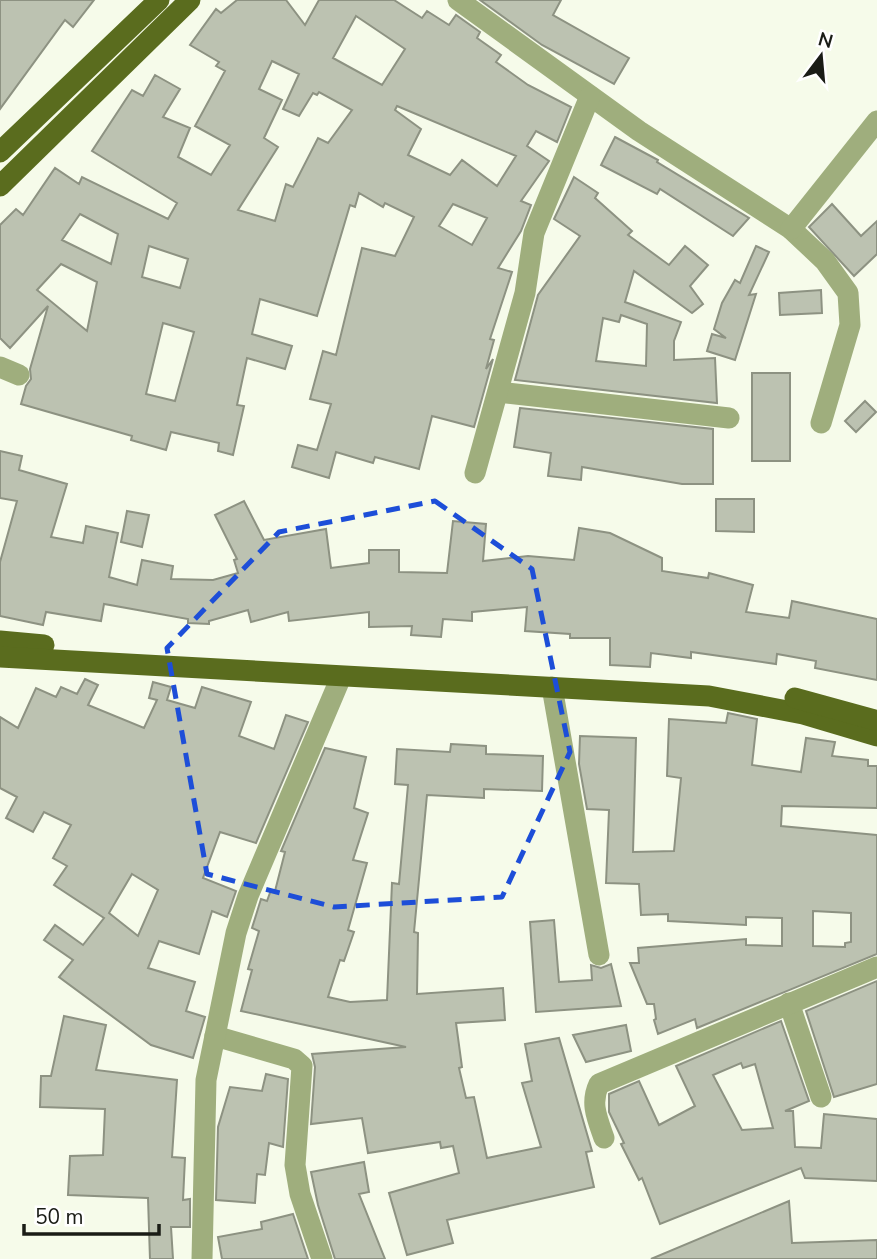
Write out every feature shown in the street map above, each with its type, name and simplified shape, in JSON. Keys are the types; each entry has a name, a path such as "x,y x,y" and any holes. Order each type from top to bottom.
{"main road":[{"path":"0,152 159,0"},
{"path":"0,186 190,0"},
{"path":"0,641 100,649 715,683 778,694 877,721"},
{"path":"0,657 733,699 877,736"}],"street":[{"path":"458,0 639,131 791,229 825,261 848,293 850,325 821,424"},
{"path":"475,473 525,293 534,233 590,96"},
{"path":"791,229 877,121"},
{"path":"498,392 729,418"},
{"path":"201,1259 206,1080 236,933 248,896 341,677"},
{"path":"552,687 599,955"},
{"path":"604,1138 594,1108 593,1096 599,1084 877,967"},
{"path":"789,1003 821,1097"},
{"path":"215,1036 294,1059 302,1066 295,1165 300,1194 322,1259"}],"highlighted area":[{"path":"435,501 532,569 570,752 502,897 334,907 207,874 167,648 279,532"}],"building":[{"path":"0,0 94,0 73,27 65,20 0,109"},
{"path":"237,0 286,0 305,25 319,0 394,0 422,18 427,11 449,25 456,15 480,32 477,38 501,55 496,62 528,85 571,107 557,142 536,131 527,146 549,161 521,201 531,205 521,231 498,268 512,272 490,339 494,340 486,369 493,359 474,427 432,416 419,469 375,457 373,463 336,452 329,478 292,467 298,445 317,450 331,404 310,399 323,351 336,355 362,248 395,256 414,217 385,203 383,207 359,193 355,207 350,205 317,316 260,299 252,334 292,346 285,369 247,358 237,405 244,406 233,455 218,451 219,443 171,432 166,450 131,440 132,436 21,404 31,379 30,369 48,306 10,348 0,338 0,225 16,209 23,215 55,168 79,184 82,177 168,219 177,203 92,151 132,90 143,96 155,75 180,89 163,117 190,128 178,157 211,175 230,145 195,126 225,71 216,66 219,62 190,45 216,9 221,13","holes":["356,16 405,49 382,85 333,58","272,61 299,74 283,109 299,116 313,93 317,95 319,92 352,110 328,143 318,138 293,187 286,184 275,221 238,210 278,147 264,138 282,100 259,89","397,106 516,156 497,186 462,160 450,175 408,155 421,129 395,110","453,204 487,218 472,245 439,226","80,214 118,234 111,264 62,240","149,246 188,259 180,288 142,277","61,264 97,282 87,331 37,290","163,323 194,332 175,401 146,394"]},
{"path":"480,0 561,0 553,15 629,58 614,84 542,45"},
{"path":"615,137 658,160 657,162 749,218 733,236 660,189 657,194 601,165"},
{"path":"574,177 598,193 595,198 632,231 628,235 669,265 685,246 708,265 690,286 703,304 692,313 634,271 625,302 681,322 674,341 674,360 715,358 717,403 515,380 538,295 580,236 554,219","holes":["621,315 647,324 646,366 596,361 603,318 619,322"]},
{"path":"832,204 861,236 877,221 877,254 854,276 809,227"},
{"path":"756,246 769,252 749,295 756,294 735,360 707,351 712,334 726,338 714,329 722,303 735,280 740,283"},
{"path":"821,290 822,313 780,315 779,293"},
{"path":"752,373 790,373 790,461 752,461"},
{"path":"865,401 876,412 856,432 845,421"},
{"path":"520,408 713,429 713,484 682,484 582,467 581,480 548,476 551,453 514,447"},
{"path":"0,451 22,456 19,470 67,484 51,537 83,543 86,526 118,533 109,577 137,585 142,560 173,566 171,579 213,580 238,573 234,560 237,559 215,515 244,501 264,540 326,529 331,568 369,563 369,550 399,550 399,572 447,573 453,521 486,524 483,561 528,556 574,560 579,528 610,533 662,558 662,571 708,578 709,573 753,585 746,612 789,618 792,601 877,619 877,680 815,668 816,661 777,654 776,664 691,652 691,658 651,653 650,667 610,665 610,638 570,638 570,634 525,631 527,607 472,612 472,621 443,619 441,637 411,635 412,626 369,627 369,612 289,621 288,612 251,622 248,610 209,621 209,624 188,623 188,619 104,604 101,621 46,612 43,625 0,616 0,562 17,501 0,498"},
{"path":"716,499 754,499 754,532 716,531"},
{"path":"127,511 149,515 142,547 121,542"},
{"path":"85,679 98,685 88,705 144,728 157,700 149,698 153,682 171,687 167,700 195,708 202,687 251,702 239,736 274,749 286,715 308,722 256,843 220,832 203,878 236,891 227,917 212,911 199,954 159,941 148,968 195,982 186,1011 205,1017 193,1058 151,1045 59,977 73,960 44,940 55,925 83,945 104,918 54,885 67,866 53,858 71,825 44,812 33,832 6,818 17,797 0,788 0,717 18,728 36,688 56,697 61,687 77,694","holes":["132,874 158,890 138,936 109,913"]},
{"path":"728,713 757,719 752,765 801,772 806,738 835,742 832,756 868,760 868,766 877,766 877,808 782,806 781,826 877,835 877,954 697,1028 695,1019 658,1034 654,1020 654,1004 647,1004 630,963 639,963 638,948 746,939 746,945 782,946 782,918 746,917 746,925 668,921 668,914 641,915 639,884 606,883 609,810 587,809 579,764 580,736 636,738 633,852 674,851 681,778 667,776 669,719 726,723","holes":["813,911 851,913 851,942 845,943 845,947 813,946"]},
{"path":"451,744 486,746 486,754 543,756 542,791 484,789 484,798 427,795 414,932 418,933 417,994 503,988 505,1020 456,1023 462,1067 459,1068 466,1098 474,1097 487,1158 541,1147 522,1083 532,1081 525,1044 559,1038 592,1151 586,1152 594,1187 447,1220 453,1243 407,1255 389,1193 459,1173 453,1146 441,1148 440,1142 368,1153 362,1118 311,1124 315,1067 312,1054 406,1047 241,1011 252,970 248,969 259,931 252,928 261,899 267,901 271,890 275,891 285,852 281,851 325,748 366,757 354,808 368,813 353,860 367,863 348,930 354,932 344,961 340,960 328,997 350,1002 387,1000 392,883 399,884 408,785 395,784 397,749 450,752"},
{"path":"554,920 559,982 592,980 591,965 601,968 611,964 621,1006 536,1012 530,922"},
{"path":"877,981 877,1084 834,1097 806,1011"},
{"path":"64,1016 106,1025 96,1070 177,1080 172,1157 185,1158 183,1200 190,1199 190,1227 171,1227 173,1259 150,1259 148,1198 68,1195 70,1156 103,1155 105,1109 40,1107 41,1076 51,1076"},
{"path":"781,1021 809,1101 785,1111 793,1111 795,1147 821,1148 824,1114 877,1119 877,1181 805,1178 801,1168 660,1224 642,1178 639,1180 621,1144 624,1143 609,1112 609,1094 639,1081 659,1125 695,1106 676,1066","holes":["741,1063 743,1068 755,1064 773,1128 742,1130 713,1075"]},
{"path":"626,1025 631,1051 586,1062 573,1035"},
{"path":"266,1074 288,1079 283,1147 269,1143 265,1175 257,1174 255,1203 216,1200 218,1127 230,1087 262,1091"},
{"path":"364,1162 369,1192 359,1194 385,1259 335,1259 311,1172"},
{"path":"789,1201 792,1243 877,1240 877,1259 651,1259"},
{"path":"293,1214 308,1259 222,1259 218,1237 262,1229 261,1222"}]}
